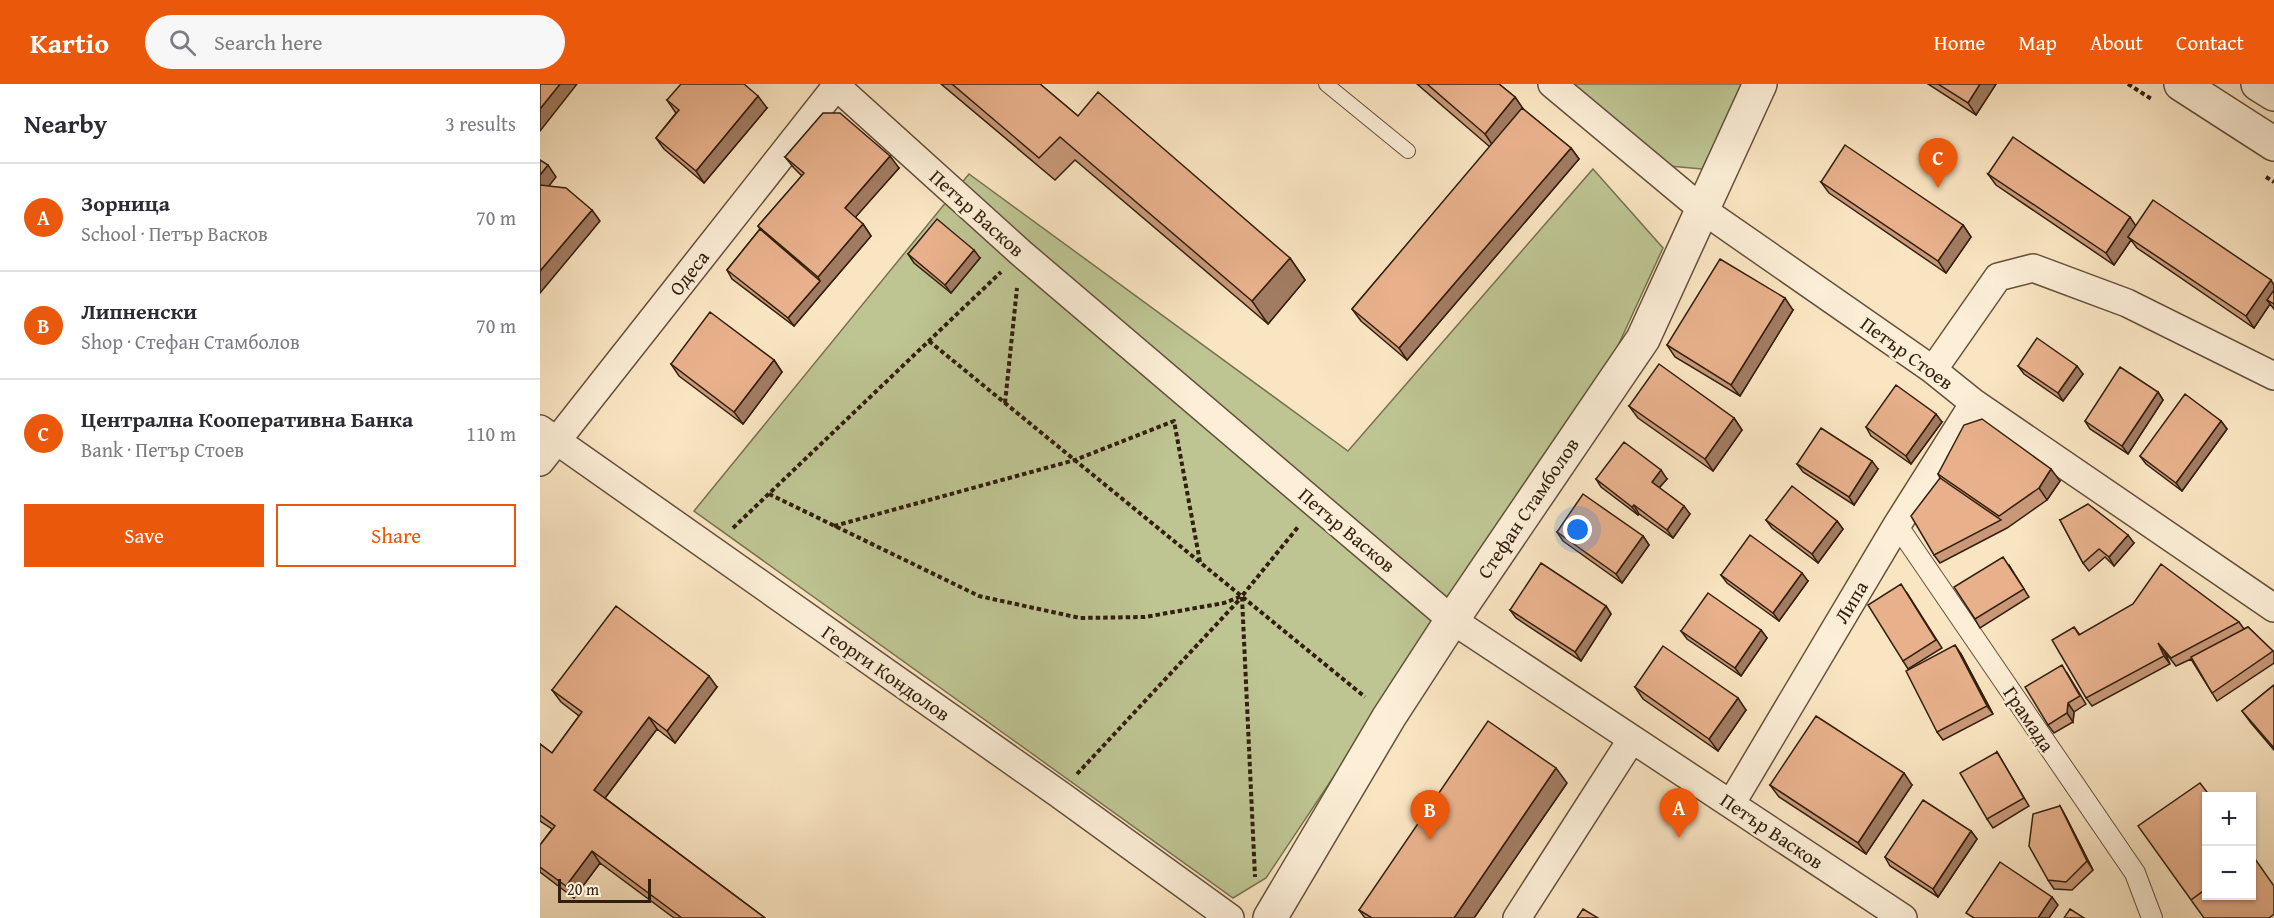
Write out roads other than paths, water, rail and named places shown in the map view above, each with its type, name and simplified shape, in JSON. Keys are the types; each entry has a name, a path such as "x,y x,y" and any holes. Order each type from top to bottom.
{"street":[{"name":"Петър Стоев","path":"1552,84 1703,210 1933,370 1974,403 2274,608"},
{"name":"Стефан Стамболов","path":"1270,918 1389,717 1452,620 1643,339 1760,84"},
{"path":"2181,84 2274,144"},
{"path":"2258,84 2274,94"},
{"name":"Петър Васков","path":"836,85 1021,253 1452,620 1903,918"},
{"name":"Одеса","path":"545,444 836,85"},
{"path":"1933,370 1998,277 2033,268 2127,303 2274,376"},
{"name":"Липа","path":"1731,804 1897,525 1974,403"},
{"name":"Георги Кондолов","path":"545,444 711,550 1059,794 1230,918"},
{"name":"Грамада","path":"1897,525 2135,873 2152,918"},
{"path":"1516,918 1632,739"}],"lane":[{"path":"1326,84 1408,151"}],"place":[{"name":"Централна Кооперативна Банка","path":"1938,188"},
{"name":"Зорница","path":"1679,838"},
{"name":"Липненски","path":"1430,840"}]}
